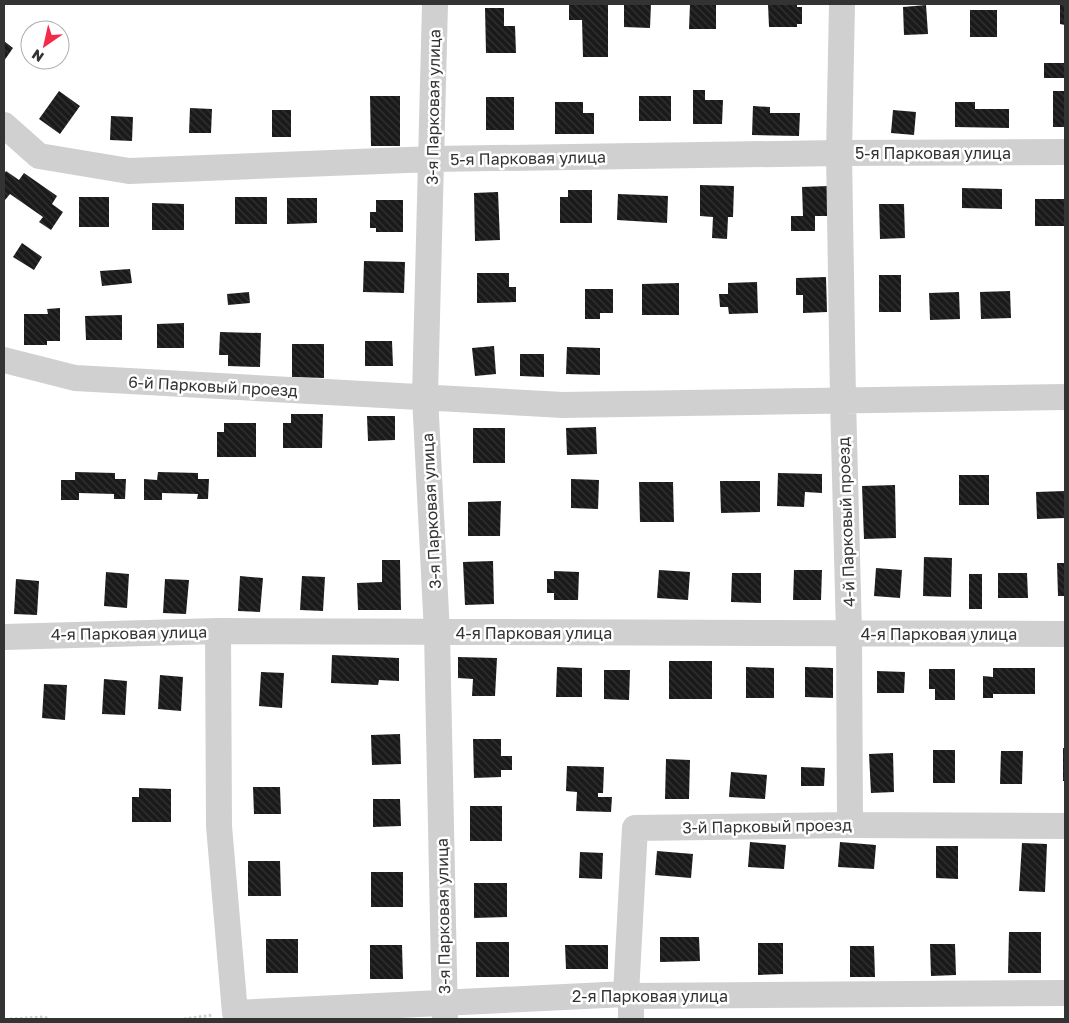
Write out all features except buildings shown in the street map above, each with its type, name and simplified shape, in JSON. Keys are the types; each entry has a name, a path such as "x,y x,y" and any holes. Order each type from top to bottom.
{"street":[{"name":"3-я Парковая улица","path":"435,4 425,396 437,632 445,1011"},
{"name":"4-й Парковый проезд","path":"842,4 839,153 849,633 850,825"},
{"name":"5-я Парковая улица","path":"4,125 39,156 130,171 432,159 1065,152"},
{"name":"6-й Парковый проезд","path":"4,360 75,378 322,393 425,396"},
{"path":"425,396 563,405 843,399 1065,397"},
{"path":"218,631 219,826 236,1013"},
{"name":"4-я Парковая улица","path":"4,637 218,631 1065,634"},
{"name":"3-й Парковый проезд","path":"629,1003 635,828 850,825 1065,826"},
{"name":"2-я Парковая улица","path":"236,1013 445,1011 629,1003 1065,994"}],"path":[{"path":"184,1019 236,1013"},
{"path":"10,1019 43,1017 50,1019"}]}
